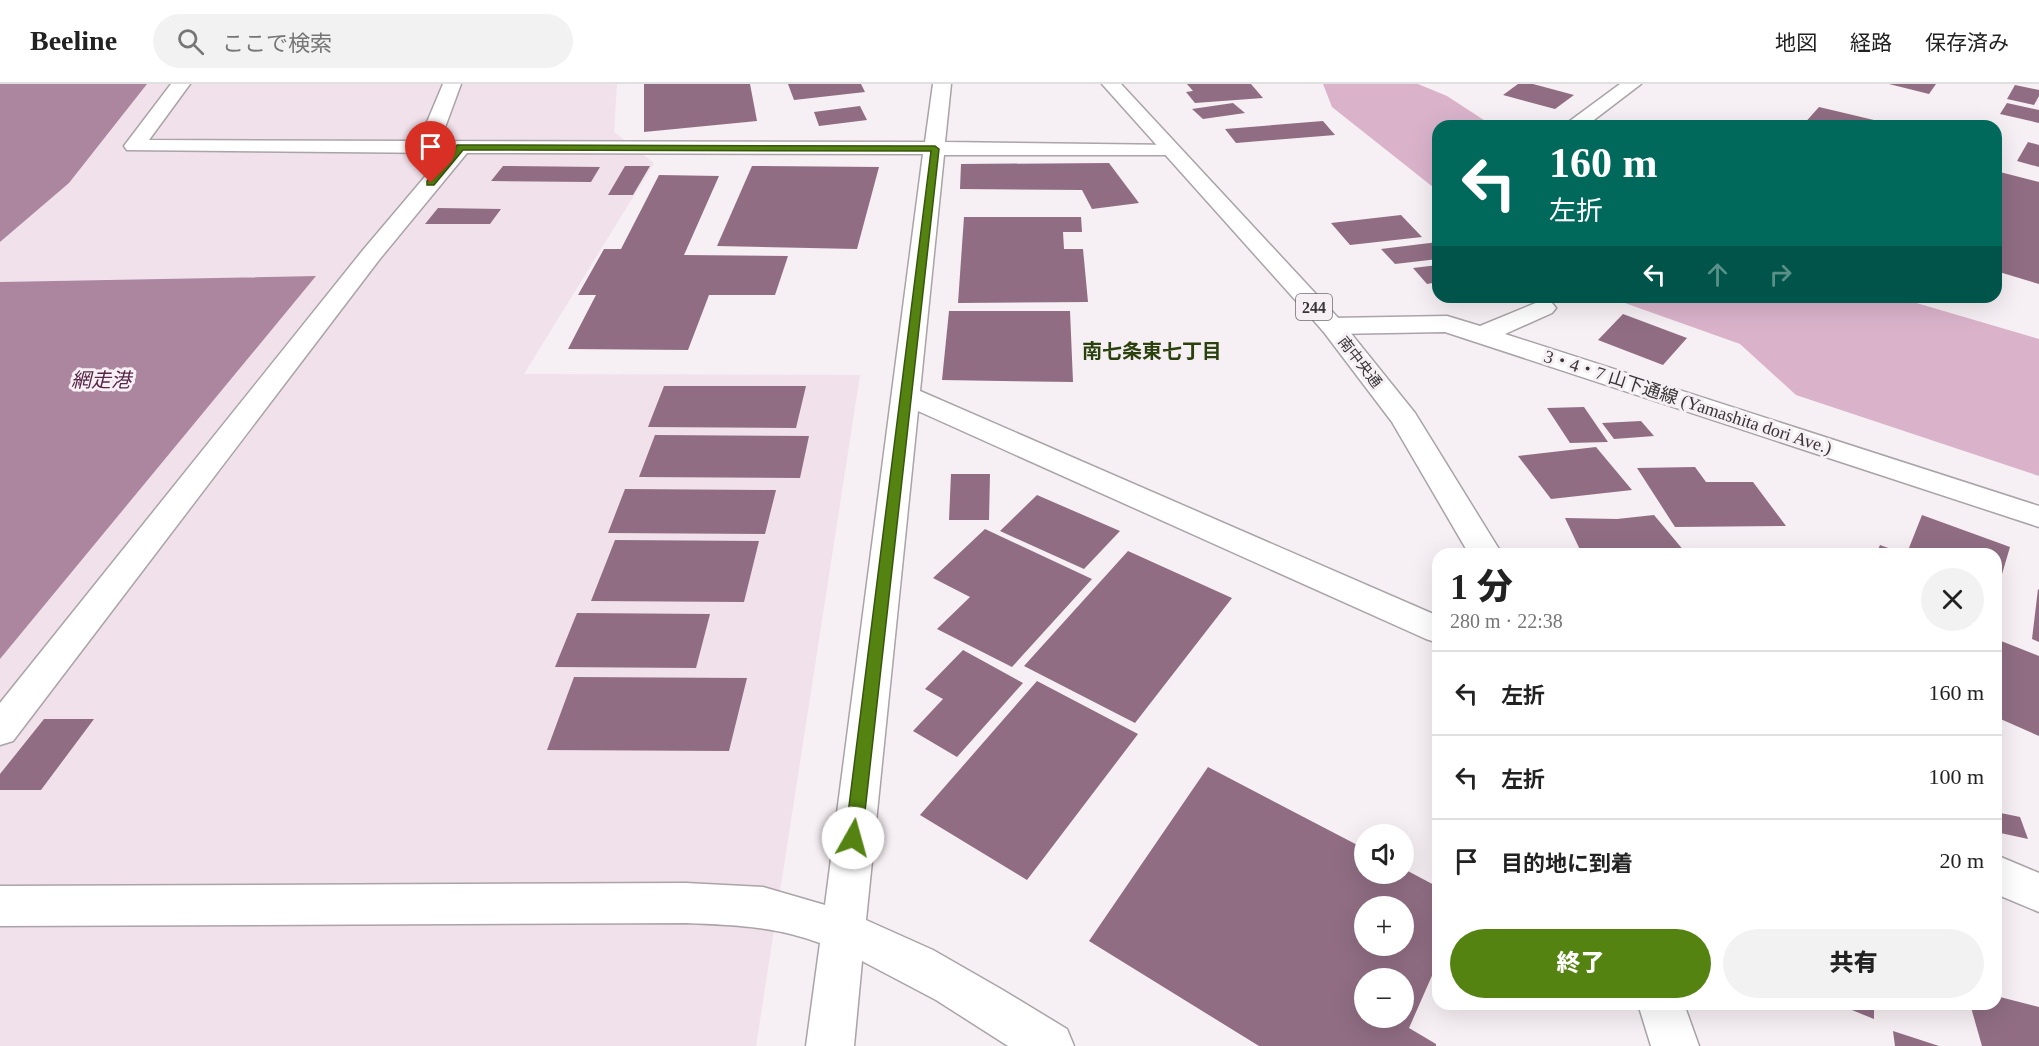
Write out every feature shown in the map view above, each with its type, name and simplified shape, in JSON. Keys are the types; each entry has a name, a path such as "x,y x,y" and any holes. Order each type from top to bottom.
{"main road":[{"path":"181,84 134,146 1169,149"},
{"path":"427,147 452,84"},
{"path":"830,1046 942,84"},
{"name":"南中央通","path":"1111,84 1332,326 1405,418 1482,548"},
{"path":"1581,120 1632,84"},
{"path":"0,730 371,255 460,147"},
{"path":"1481,335 1543,308"},
{"name":"3・4・7 山下通線 (Yamashita dori Ave.)","path":"1332,326 1447,324 2039,517"},
{"path":"906,395 1432,627"},
{"path":"2002,877 2039,893"},
{"path":"0,906 686,903 771,909 842,932 918,966 1050,1046"},
{"path":"1663,1010 1675,1046"}],"shaded area":[{"path":"147,84 617,84 614,132 654,163 524,374 860,375 756,1046 0,1046 0,659 316,276 0,282 0,242 69,183"},
{"path":"1323,84 1418,84 1447,96 1484,120 1432,120 1432,186 1332,107"},
{"path":"1625,303 1916,303 2039,339 2039,476 1796,395 1740,344"}],"water":[{"path":"0,84 147,84 69,183 0,242"},
{"name":"網走港","path":"316,276 0,659 0,282"}],"building":[{"path":"644,84 750,84 757,121 644,132"},
{"path":"788,84 861,84 865,92 794,100"},
{"path":"1187,84 1251,84 1263,98 1195,103 1186,92 1193,91"},
{"path":"1518,84 1533,84 1574,95 1555,109 1503,95"},
{"path":"1889,84 1936,84 1929,94"},
{"path":"2015,85 2039,90 2039,96 2034,105 2007,99"},
{"path":"1233,103 1245,113 1203,119 1192,109"},
{"path":"2007,103 2039,110 2039,123 2000,114"},
{"path":"860,106 867,120 819,126 814,112"},
{"path":"1819,107 1874,120 1807,120"},
{"path":"1323,121 1335,135 1236,143 1225,129"},
{"path":"2028,142 2039,145 2039,167 2017,161"},
{"path":"1109,163 1139,203 1092,209 1082,190 960,189 961,164"},
{"path":"503,166 600,167 591,182 491,181"},
{"path":"625,166 650,166 633,195 608,195"},
{"path":"752,166 879,167 857,249 717,246"},
{"path":"2002,173 2039,182 2039,284 2002,273"},
{"path":"659,175 719,176 684,255 788,256 775,295 709,295 688,350 568,349 596,295 578,295 604,249 621,249"},
{"path":"438,208 501,209 490,224 425,224"},
{"path":"1401,215 1422,237 1350,245 1331,223"},
{"path":"964,217 1081,217 1082,232 1063,232 1064,249 1083,249 1088,302 958,303"},
{"path":"1432,243 1432,260 1395,264 1381,249"},
{"path":"1432,266 1432,283 1427,284 1413,268"},
{"path":"949,311 1070,311 1073,382 942,380"},
{"path":"1623,314 1687,338 1663,365 1598,340"},
{"path":"664,386 806,386 796,428 648,427"},
{"path":"1584,407 1608,442 1570,443 1547,408"},
{"path":"1641,421 1654,436 1614,439 1602,423"},
{"path":"655,435 809,436 800,478 639,477"},
{"path":"1596,447 1632,490 1551,499 1518,456"},
{"path":"1695,467 1706,482 1753,482 1786,526 1675,527 1637,468"},
{"path":"951,474 990,474 989,520 949,520"},
{"path":"625,489 776,490 765,534 608,533"},
{"path":"1037,495 1120,531 1084,569 1000,531"},
{"path":"1654,515 1682,548 1579,548 1565,518 1617,519"},
{"path":"1922,515 2010,547 2002,574 2002,548 1909,548"},
{"path":"985,529 1092,579 1012,667 937,629 970,597 933,578"},
{"path":"615,540 759,541 744,602 591,601"},
{"path":"1128,551 1232,598 1135,723 1024,666"},
{"path":"2039,590 2039,642 2032,639"},
{"path":"577,613 710,614 696,668 555,667"},
{"path":"2002,641 2039,656 2039,736 2002,720"},
{"path":"963,650 1023,683 957,757 913,731 943,699 925,689"},
{"path":"574,677 747,678 729,751 547,750"},
{"path":"1037,681 1138,734 1027,880 920,815"},
{"path":"44,719 94,719 41,790 0,790 0,774"},
{"path":"1208,767 1354,843 1354,884 1414,884 1414,874 1432,884 1432,976 1414,1017 1414,968 1354,968 1354,1028 1409,1028 1436,1046 1259,1046 1089,941"},
{"path":"2002,813 2020,817 2028,839 2002,833"},
{"path":"2002,998 2039,1007 2039,1046 1982,1046 1972,1010 2002,1010"},
{"path":"1852,1010 1874,1010 1874,1019"},
{"path":"1893,1031 1939,1046 1895,1046"}],"district":[{"name":"南七条東七丁目","path":"1152,351"}],"route":[{"path":"431,183 460,147 935,149 853,838"}]}
